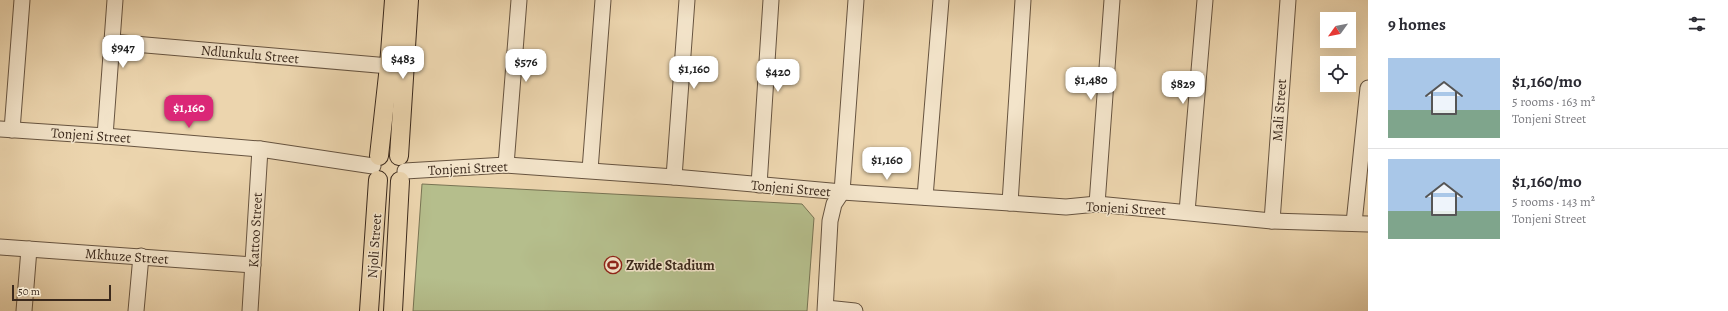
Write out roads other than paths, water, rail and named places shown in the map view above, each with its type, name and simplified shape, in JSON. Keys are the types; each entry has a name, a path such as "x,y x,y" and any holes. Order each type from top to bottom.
{"main road":[{"name":"Njoli Street","path":"369,311 377,167 389,66 394,0"},
{"name":"Njoli Street","path":"393,311 402,169 409,0"},
{"path":"389,152 402,169 390,185 377,167 389,152"}],"street":[{"path":"6,129 22,0"},
{"path":"105,136 115,0"},
{"path":"506,165 519,0"},
{"path":"590,170 603,0"},
{"path":"674,177 687,0"},
{"path":"759,185 771,0"},
{"path":"855,311 825,310 830,221 834,204 842,192 856,0"},
{"path":"925,197 941,0"},
{"path":"1010,204 1023,0"},
{"path":"1097,204 1112,0"},
{"path":"1187,212 1205,0"},
{"name":"Mali Street","path":"1272,221 1288,0"},
{"name":"Ndlunkulu Street","path":"111,42 389,66"},
{"path":"1361,224 1368,88"},
{"name":"Tonjeni Street","path":"6,129 260,149 377,167"},
{"name":"Kattoo Street","path":"250,311 260,149"},
{"name":"Tonjeni Street","path":"402,169 506,165 590,170 842,192 1010,204 1066,207 1097,204 1272,221 1361,224"},
{"name":"Mkhuze Street","path":"0,247 253,265"},
{"path":"24,311 29,249"},
{"path":"136,311 141,256"}],"place":[{"name":"Zwide Stadium","path":"613,265"}]}
